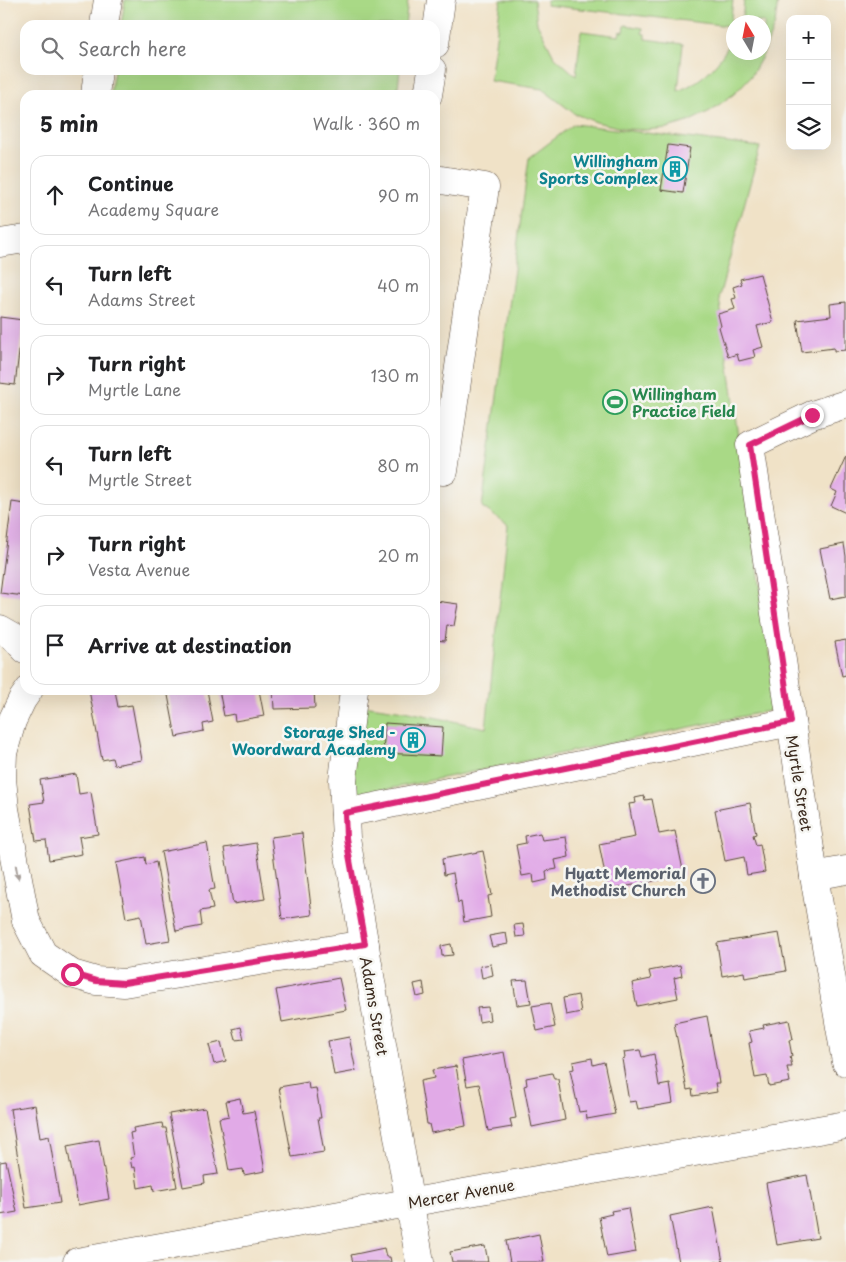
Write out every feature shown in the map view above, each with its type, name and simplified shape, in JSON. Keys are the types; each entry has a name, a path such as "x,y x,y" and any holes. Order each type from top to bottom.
{"street":[{"path":"105,20 108,0"},
{"path":"438,20 441,0"},
{"path":"96,90 97,75"},
{"path":"429,90 431,75"},
{"path":"440,180 485,187 444,471 440,471"},
{"path":"0,243 20,240"},
{"name":"Myrtle Street","path":"846,404 812,415 750,445 814,876 846,1062"},
{"path":"0,629 14,637 20,644"},
{"path":"26,695 12,721 3,753 2,779 5,809 26,921 43,954 72,974 96,981 124,983 365,944"},
{"name":"Adams Street","path":"353,695 343,780 346,838 420,1262"},
{"path":"345,813 791,722"},
{"path":"814,876 846,870"},
{"name":"Mercer Avenue","path":"77,1262 846,1125"}],"green space":[{"path":"125,0 408,0 406,20 122,20"},
{"path":"501,0 534,0 537,23 554,56 576,76 581,31 619,36 620,31 624,32 625,25 643,28 642,33 645,34 645,39 683,44 678,91 696,82 711,70 726,50 726,60 760,60 751,76 734,94 710,111 688,122 667,128 645,130 626,129 596,122 575,114 542,89 490,81"},
{"path":"547,0 733,0 731,15 726,15 726,26 546,5"},
{"path":"744,0 778,0 775,24 771,34 771,15 742,15"},
{"path":"113,75 399,75 398,90 111,90"},
{"name":"Willingham Practice Field","path":"574,124 760,147 719,297 778,709 345,798 356,704 404,711 486,728 508,525 482,507 529,158"}],"building":[{"name":"Willingham Sports Complex","path":"668,145 690,148 683,193 661,190"},
{"path":"760,274 773,322 757,326 763,347 753,350 755,357 739,361 737,354 728,357 719,327 721,326 718,314 735,309 732,299 736,298 733,287 742,284 740,279"},
{"path":"846,302 846,350 834,351 834,348 802,352 797,320 831,316 830,304"},
{"path":"0,317 20,320 20,344 15,385 0,383"},
{"path":"846,456 846,513 831,506 837,492 831,489"},
{"path":"12,502 20,503 20,595 0,593"},
{"path":"844,544 846,556 846,596 830,599 820,549"},
{"path":"440,602 458,604 454,626 447,625 445,641 440,640"},
{"path":"846,640 846,675 842,676 835,642"},
{"path":"90,695 116,695 118,707 132,705 142,760 114,765 112,758 102,760"},
{"path":"168,695 208,695 213,722 203,724 204,731 176,737"},
{"path":"220,695 260,695 264,716 235,721 234,714 224,716"},
{"path":"273,695 314,695 315,708 274,709"},
{"name":"Storage Shed - Woordward Academy","path":"385,723 443,727 441,756 383,753"},
{"path":"76,774 79,794 91,792 98,834 79,837 82,854 49,860 46,840 36,841 30,804 44,802 40,780"},
{"path":"644,796 645,800 652,799 659,834 675,831 684,875 608,890 599,844 635,837 629,804 636,803 635,798"},
{"path":"750,803 756,834 753,835 756,845 760,844 765,872 747,875 744,857 725,861 715,810"},
{"path":"302,833 312,915 282,919 271,837"},
{"path":"540,833 542,840 566,837 569,857 555,860 557,869 546,871 547,880 534,883 533,874 522,876 516,845 526,843 525,836"},
{"path":"207,843 215,889 209,890 213,909 200,911 202,926 176,931 161,852"},
{"path":"256,843 265,899 233,904 224,848"},
{"path":"483,851 492,895 488,896 491,917 464,922 461,902 458,903 453,873 444,875 442,859"},
{"path":"145,857 146,865 156,862 170,940 146,944 141,915 126,918 116,863"},
{"path":"523,924 525,936 516,937 514,925"},
{"path":"506,933 508,944 492,947 489,936"},
{"path":"779,933 786,971 745,978 744,972 722,976 717,943"},
{"path":"451,944 453,955 442,956 441,946"},
{"path":"491,964 493,975 482,978 480,966"},
{"path":"680,965 682,976 674,978 678,998 637,1006 632,983 651,979 649,971"},
{"path":"339,978 346,1010 282,1022 276,990"},
{"path":"527,980 531,1003 517,1005 513,981"},
{"path":"423,982 425,995 417,997 414,984"},
{"path":"578,995 581,1012 566,1015 563,998"},
{"path":"550,1003 555,1027 537,1031 532,1006"},
{"path":"488,1007 490,1020 479,1022 477,1008"},
{"path":"707,1016 719,1083 715,1083 717,1092 693,1096 692,1089 687,1090 674,1023"},
{"path":"789,1020 793,1039 789,1040 792,1067 787,1067 790,1082 769,1086 767,1076 755,1078 749,1043 752,1042 749,1031 764,1028 763,1025"},
{"path":"241,1027 244,1039 236,1040 233,1029"},
{"path":"349,1037 356,1071 334,1075 328,1041"},
{"path":"221,1042 226,1061 214,1064 209,1045"},
{"path":"640,1050 642,1057 654,1054 659,1086 670,1084 673,1103 638,1109 636,1101 629,1102 622,1059 625,1058 624,1052"},
{"path":"504,1052 516,1118 510,1119 512,1127 488,1131 479,1084 467,1086 462,1060"},
{"path":"592,1058 593,1065 604,1062 615,1114 587,1119 586,1111 579,1112 570,1070 574,1069 573,1062"},
{"path":"456,1066 466,1126 431,1133 429,1124 427,1124 420,1081 434,1078 432,1070"},
{"path":"552,1073 554,1079 558,1079 565,1120 532,1127 524,1086 527,1085 526,1078"},
{"path":"308,1082 309,1089 316,1088 321,1118 318,1118 324,1152 292,1157 279,1087"},
{"path":"240,1098 243,1113 254,1111 265,1171 244,1175 243,1169 229,1171 219,1118 229,1116 226,1101"},
{"path":"35,1105 40,1138 49,1136 60,1203 26,1208 10,1109"},
{"path":"205,1108 218,1174 204,1176 205,1183 183,1187 169,1114"},
{"path":"162,1123 163,1128 166,1128 177,1187 154,1191 153,1185 138,1188 135,1167 132,1168 130,1158 134,1157 130,1133 134,1132 133,1128"},
{"path":"99,1140 109,1199 78,1205 67,1146"},
{"path":"6,1161 17,1212 0,1215 0,1162"},
{"path":"807,1175 818,1238 777,1245 766,1183"},
{"path":"713,1207 723,1262 679,1262 670,1216"},
{"path":"628,1208 636,1252 607,1257 599,1217 612,1214 611,1211"},
{"path":"539,1234 544,1262 510,1262 506,1241"},
{"path":"485,1246 488,1262 452,1262 450,1252"},
{"path":"384,1248 386,1257 390,1257 391,1262 353,1262 351,1255"}],"place":[{"name":"Willingham Sports Complex","path":"675,169"},
{"name":"Willingham Practice Field","path":"615,402"},
{"name":"Storage Shed - Woordward Academy","path":"413,740"},
{"name":"Hyatt Memorial Methodist Church","path":"703,881"}],"route":[{"path":"72,974 96,981 124,983 365,944 346,838 345,813 791,722 750,445 812,415"}]}
